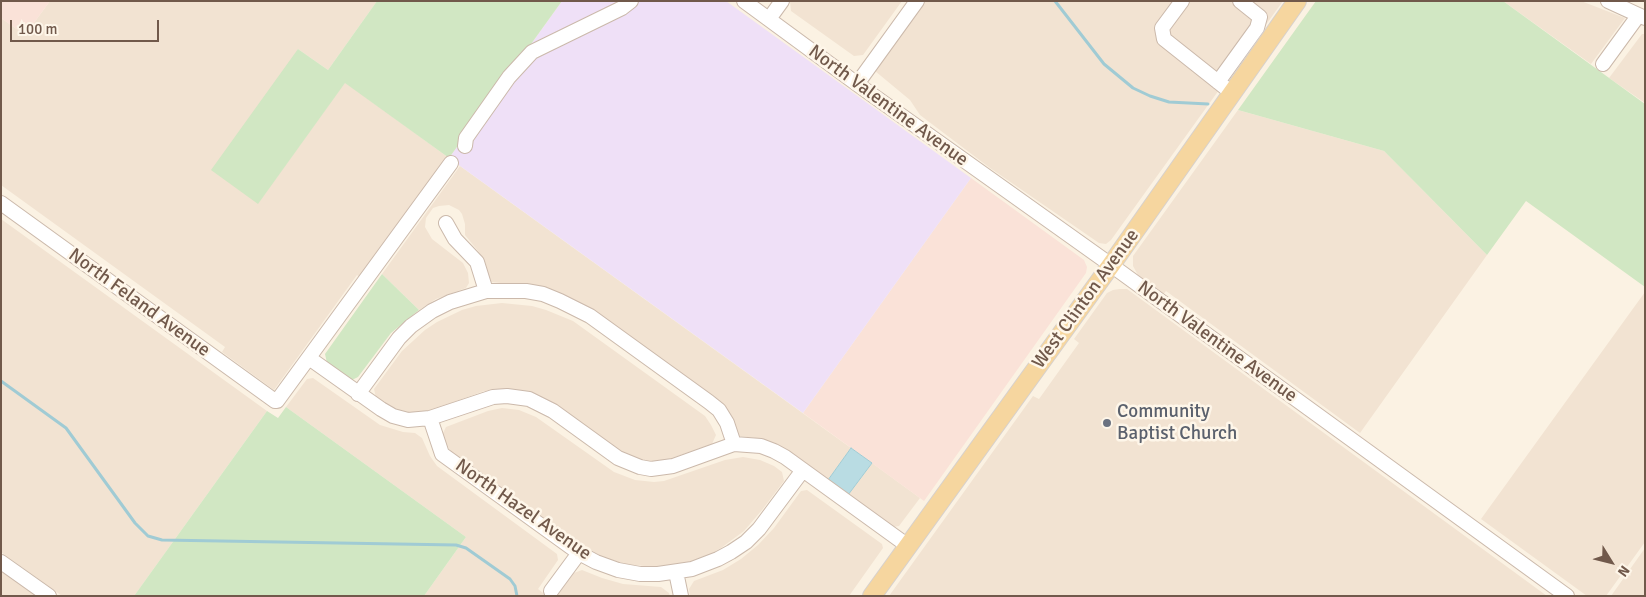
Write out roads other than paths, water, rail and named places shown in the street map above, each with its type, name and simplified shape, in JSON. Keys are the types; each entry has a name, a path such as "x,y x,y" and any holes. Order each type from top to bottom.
{"main road":[{"name":"West Clinton Avenue","path":"872,596 1111,266 1297,1"}],"street":[{"path":"465,146 466,138 510,76 532,52 622,8 631,1"},
{"name":"North Valentine Avenue","path":"744,1 856,84 1567,596"},
{"path":"769,19 782,1"},
{"path":"856,84 917,1"},
{"path":"1182,1 1162,28 1164,39 1232,93"},
{"path":"1218,82 1257,28 1260,17 1240,1"},
{"path":"1604,64 1642,17 1608,1"},
{"path":"451,163 309,358 358,394 393,416 408,420 430,418 493,397 519,397 553,411 618,458 629,464 651,469 673,466 734,444 749,444 774,450 908,546"},
{"name":"North Feland Avenue","path":"1,203 267,395 278,401 309,358"},
{"path":"446,223 455,238 477,262 486,291"},
{"path":"358,394 394,344 411,326 432,311 450,302 486,291 514,290 543,294 590,316 719,410 727,423 734,444"},
{"name":"North Hazel Avenue","path":"430,418 442,454 579,553 618,570 640,574 692,569 718,559 746,542 770,516 803,470"},
{"path":"551,591 579,553"},
{"path":"1,562 49,596"},
{"path":"676,572 681,596"}],"water":[{"path":"851,448 872,463 848,495 828,480"}],"waterway":[{"path":"1055,1 1104,64 1133,88 1169,102 1208,104"},
{"path":"1,381 66,428 135,523 148,536 162,540 456,545 466,548 510,579 515,586 517,596"}],"place":[{"name":"Community Baptist Church","path":"1107,423"}]}
